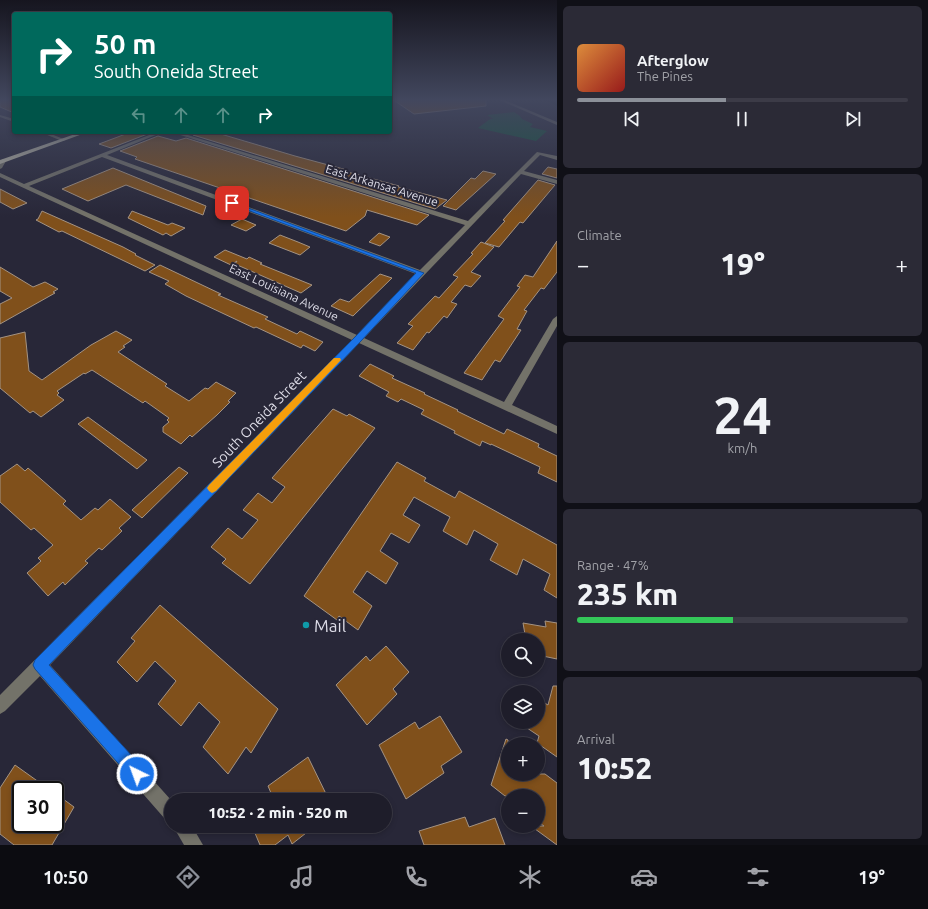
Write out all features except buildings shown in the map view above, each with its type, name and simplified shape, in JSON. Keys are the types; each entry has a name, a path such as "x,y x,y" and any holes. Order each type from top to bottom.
{"main road":[{"path":"2,162 68,138"}],"street":[{"path":"60,138 64,140"},
{"path":"24,186 144,138"},
{"name":"East Arkansas Avenue","path":"194,138 470,224"},
{"name":"South Oneida Street","path":"0,706 539,153 557,158"},
{"path":"102,155 421,273"},
{"path":"0,167 2,162"},
{"path":"520,172 557,182"},
{"name":"East Louisiana Avenue","path":"0,175 557,430"},
{"path":"506,407 557,319"},
{"path":"40,665 164,805"},
{"path":"186,833 194,845"}],"green space":[{"path":"525,138 539,138 536,141"}],"slow traffic":[{"path":"212,488 337,360"}],"place":[{"name":"Mail","path":"306,625"}],"route":[{"path":"137,774 40,665 421,273 232,203"}]}
